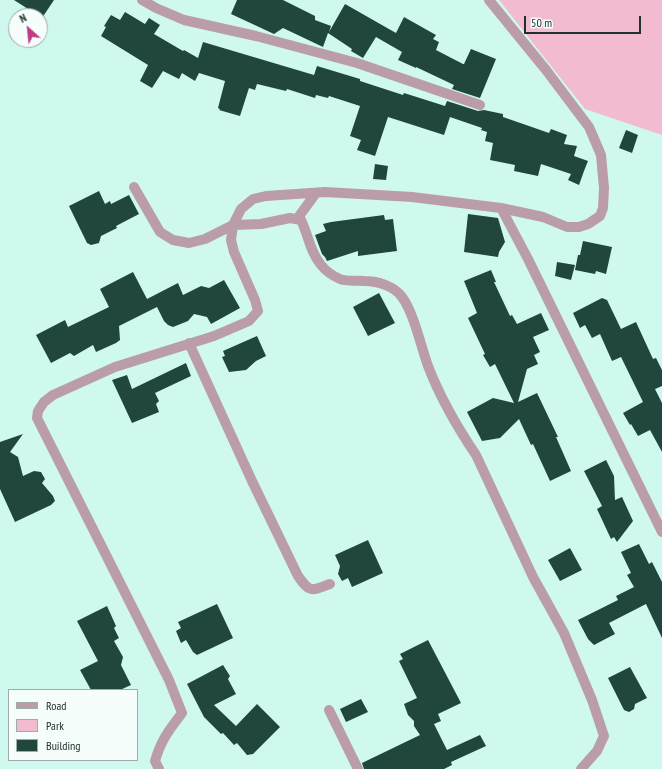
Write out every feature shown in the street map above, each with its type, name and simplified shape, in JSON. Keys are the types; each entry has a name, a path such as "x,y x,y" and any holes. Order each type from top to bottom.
{"street":[{"path":"142,0 156,8 184,20 256,36 357,63 480,105"},
{"path":"159,769 155,761 159,746 167,731 182,713 169,680 37,418 38,411 44,402 53,395 115,367 214,336 250,321 258,311 255,300 234,252 231,240 233,225 241,209 253,199 266,196 316,193 412,197 501,208 543,218 567,227 579,227 588,224 600,216 603,208 604,188 601,155 589,127 546,70 489,0"},
{"path":"134,187 160,232 173,240 189,243 204,239 233,225 261,224 290,218 301,220 312,249 320,264 328,272 341,279 378,283 394,289 402,298 437,387 463,437 476,455 532,577 564,633 592,700 604,736 597,752 581,769"},
{"path":"297,219 316,193"},
{"path":"501,208 662,532"},
{"path":"189,343 298,576 306,587 312,590 330,584"},
{"path":"328,710 358,769"}],"green space":[{"path":"499,0 662,0 662,135 585,109"}],"building":[{"path":"14,0 54,0 48,9 26,8"},
{"path":"237,0 283,0 315,16 315,20 331,26 329,32 345,4 396,33 404,17 436,35 433,39 439,42 436,50 463,64 471,49 496,59 480,98 452,89 454,85 398,60 402,52 376,37 363,58 351,51 352,49 328,33 323,47 283,28 274,34 231,14"},
{"path":"125,12 145,24 149,18 160,25 154,34 198,58 203,42 314,75 317,66 360,79 360,81 403,95 404,93 445,106 447,101 478,111 484,110 503,114 503,117 549,133 551,129 567,135 564,144 577,146 574,156 588,161 579,185 568,180 571,174 541,164 538,176 514,171 515,165 490,160 493,143 485,141 487,132 481,130 482,128 450,117 444,135 388,117 375,156 357,150 361,140 350,136 360,106 329,96 328,98 316,95 315,98 287,89 286,91 257,84 255,90 249,88 240,116 219,110 220,109 218,108 225,81 199,73 195,81 182,73 179,79 163,71 152,88 140,81 148,65 101,36 106,27 104,26 111,15 120,20"},
{"path":"626,130 638,135 632,153 619,148"},
{"path":"375,164 388,166 386,180 373,179"},
{"path":"99,191 105,204 110,201 111,204 129,195 139,214 101,236 99,243 91,245 87,243 69,206"},
{"path":"468,214 498,218 505,242 499,252 498,257 464,252"},
{"path":"384,215 385,220 393,219 397,251 358,256 358,251 327,261 322,254 315,235 326,231 323,224"},
{"path":"583,241 612,247 606,274 596,271 595,274 575,270"},
{"path":"557,262 575,265 571,280 555,276"},
{"path":"491,270 496,282 494,282 510,316 512,315 517,324 541,313 549,330 533,337 540,352 534,355 538,364 527,369 518,402 537,393 558,437 556,437 571,471 550,481 533,444 531,445 519,419 500,438 482,441 467,412 493,398 514,403 495,364 490,367 483,355 485,354 468,318 477,313 464,281"},
{"path":"133,272 147,299 178,283 183,295 201,286 209,288 224,280 240,308 211,324 207,317 194,314 188,321 173,327 164,321 157,307 119,326 120,340 116,343 96,352 93,345 74,356 70,353 51,363 36,335 65,320 68,327 109,307 100,289"},
{"path":"379,293 395,323 368,336 353,307"},
{"path":"602,298 607,300 621,329 636,322 653,359 656,358 662,370 662,386 655,389 662,403 662,452 650,430 638,436 623,413 643,402 621,357 612,361 600,334 592,338 585,325 580,328 573,313"},
{"path":"257,336 266,356 256,361 246,370 229,372 222,357 225,356 223,351"},
{"path":"186,363 191,376 155,393 159,401 156,404 159,412 132,423 112,380 127,375 132,389"},
{"path":"23,434 10,452 18,457 23,476 34,471 41,472 45,479 42,483 53,496 55,501 51,505 15,522 0,489 0,442"},
{"path":"606,460 614,476 615,500 622,497 633,521 617,542 614,537 611,539 597,509 602,506 584,471"},
{"path":"368,540 383,573 352,587 348,578 342,581 338,574 340,566 335,555"},
{"path":"639,544 649,564 652,562 662,582 662,638 646,604 609,623 615,634 594,645 588,639 578,620 618,600 616,596 634,587 627,575 631,573 621,552"},
{"path":"570,548 582,570 560,581 548,560"},
{"path":"217,604 233,638 197,655 193,652 186,640 181,643 176,631 181,628 178,622"},
{"path":"107,606 116,626 114,628 119,638 114,641 123,657 121,665 131,685 122,689 90,689 80,670 98,661 77,621"},
{"path":"428,640 461,703 438,714 441,721 434,724 447,750 480,735 486,746 451,762 452,765 444,769 364,769 362,763 420,735 414,726 414,721 408,715 404,704 417,698 399,661 403,659 400,654"},
{"path":"223,665 230,676 228,679 236,694 214,705 236,726 257,704 280,727 253,754 247,755 237,743 234,745 223,733 221,734 204,717 187,684"},
{"path":"630,667 647,698 635,704 634,709 629,712 624,710 608,678"},
{"path":"361,699 368,712 346,722 340,709"}]}
